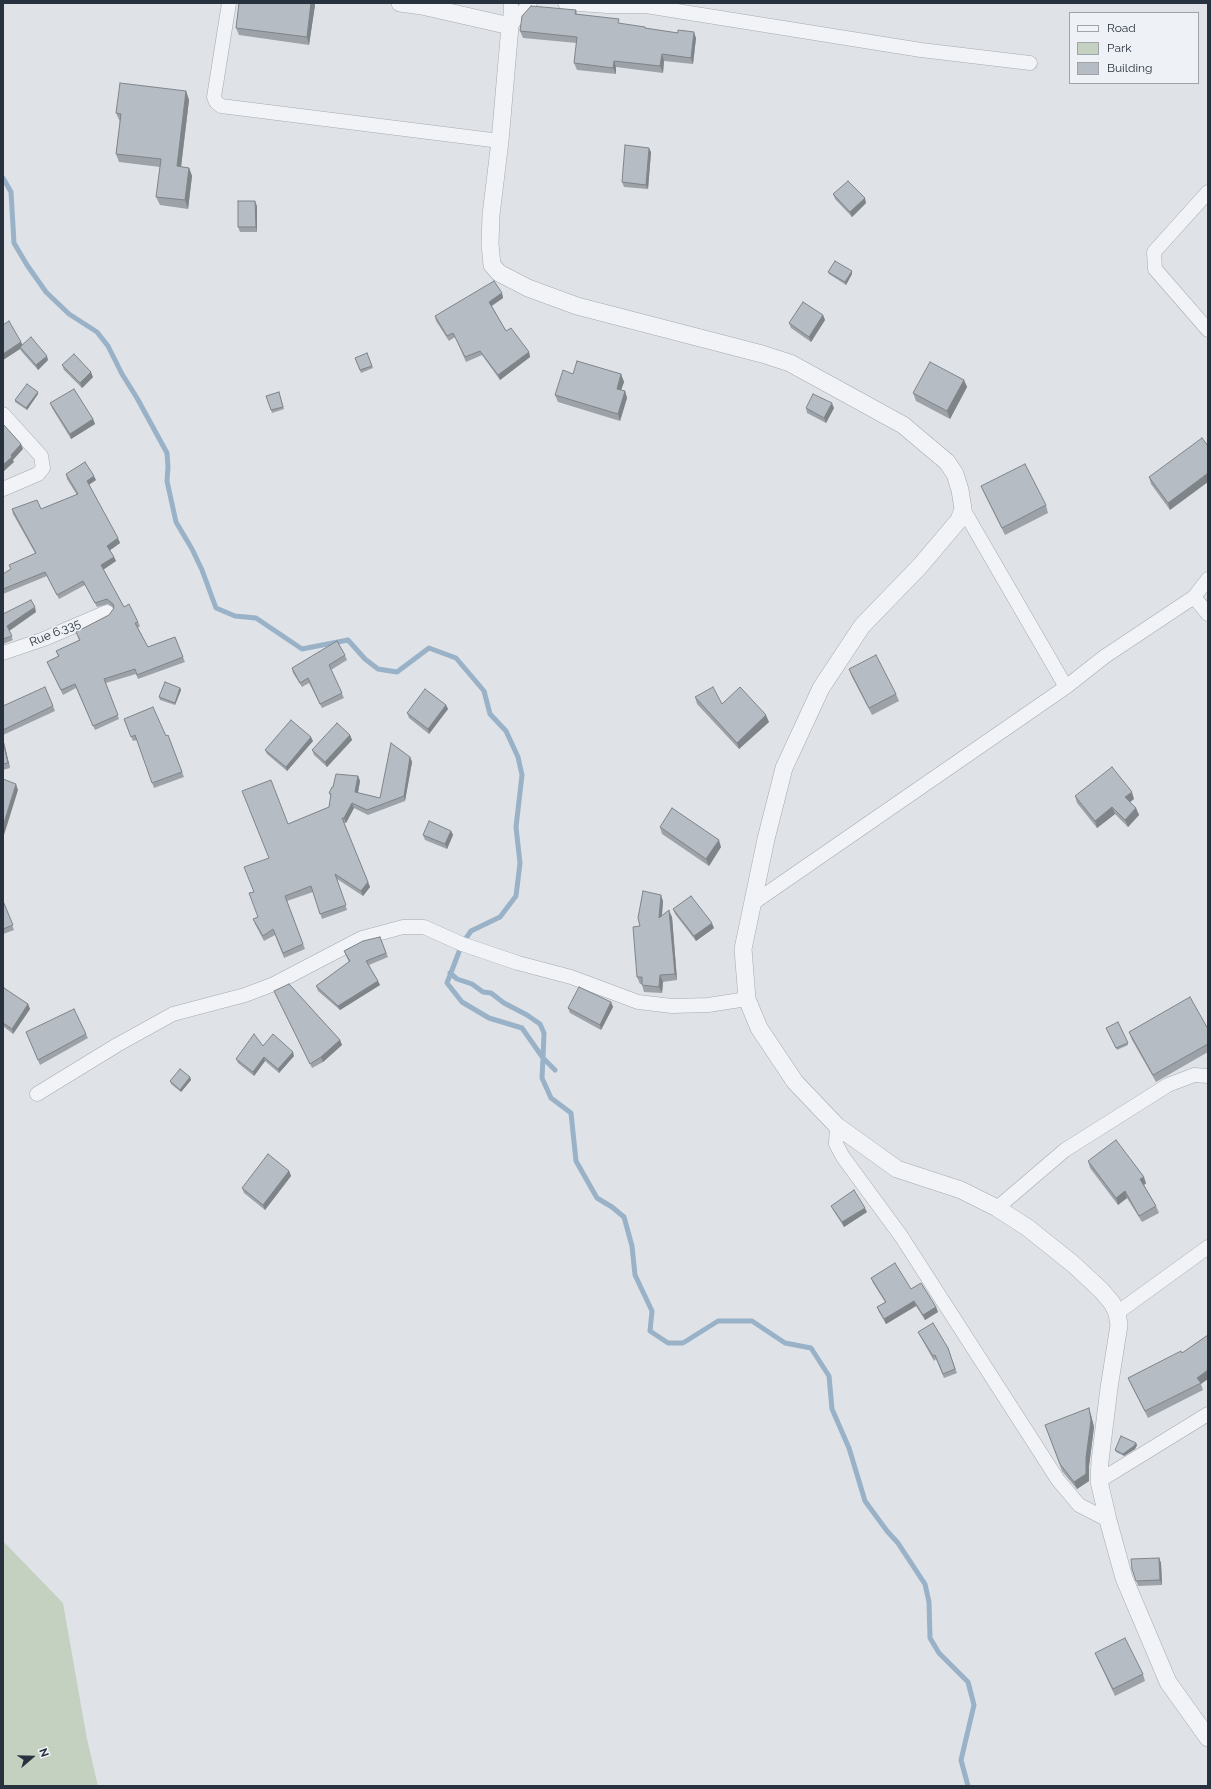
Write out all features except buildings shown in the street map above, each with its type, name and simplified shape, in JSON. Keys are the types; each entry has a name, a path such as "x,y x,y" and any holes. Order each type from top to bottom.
{"street":[{"path":"229,3 214,97 216,102 221,106 500,141"},
{"path":"400,3 422,6 510,26"},
{"path":"511,3 500,141 491,215 490,244 492,265 499,273 528,288 577,306 762,354 790,364 903,425 948,462 955,474 960,490 963,509 1066,687"},
{"path":"510,26 530,3"},
{"path":"565,3 607,6 646,5 921,50 1030,63"},
{"path":"1208,192 1154,252 1155,269 1208,330"},
{"path":"3,414 41,456 43,468 38,474 3,489"},
{"path":"963,509 959,520 920,566 862,626 821,688 784,768 766,839 743,949 747,999 759,1028 795,1082 837,1126 897,1169 960,1190 997,1208 1028,1228 1074,1264 1102,1290 1112,1303 1117,1313 1119,1326 1109,1388 1100,1461 1100,1481 1108,1520 1124,1578 1168,1682 1208,1738"},
{"path":"753,903 1066,687 1104,657 1194,597 1208,579"},
{"path":"1194,597 1208,614"},
{"name":"Rue 6.335","path":"3,653 44,639 107,612"},
{"path":"37,1094 117,1045 173,1014 245,995 274,984 362,938 403,927 424,927 462,944 518,963 571,977 638,1002 679,1006 708,1005 747,999"},
{"path":"997,1208 1065,1150 1168,1085 1194,1075 1208,1076"},
{"path":"837,1126 836,1144 843,1157 901,1236 1058,1480 1079,1506 1108,1520"},
{"path":"1117,1313 1208,1247"},
{"path":"1100,1481 1208,1414"}],"green space":[{"path":"3,1541 63,1603 87,1739 98,1786 3,1786"}],"waterway":[{"path":"3,178 11,192 14,243 27,265 46,292 69,314 97,332 108,346 122,374 167,453 167,481 176,522 192,549 202,570 216,608 235,616 256,618 302,649 348,640 365,659 378,669 397,672 429,648 456,658 484,691 490,714 506,731 518,757 522,775 516,827 520,863 516,896 500,917 471,931 462,944 447,983 462,1002 489,1018 522,1028 543,1058 542,1078 551,1098 571,1113 576,1161 597,1198 612,1207 624,1217 632,1246 635,1275 652,1311 650,1331 668,1343 683,1343 718,1321 752,1321 785,1343 811,1348 829,1376 832,1409 849,1448 865,1501 887,1531 898,1543 925,1584 929,1602 930,1638 939,1653 968,1682 974,1705 961,1760 968,1786"},
{"path":"450,973 457,979 472,984 483,992 491,993 504,1003 527,1015 540,1024 544,1033 543,1058 555,1070"}]}
